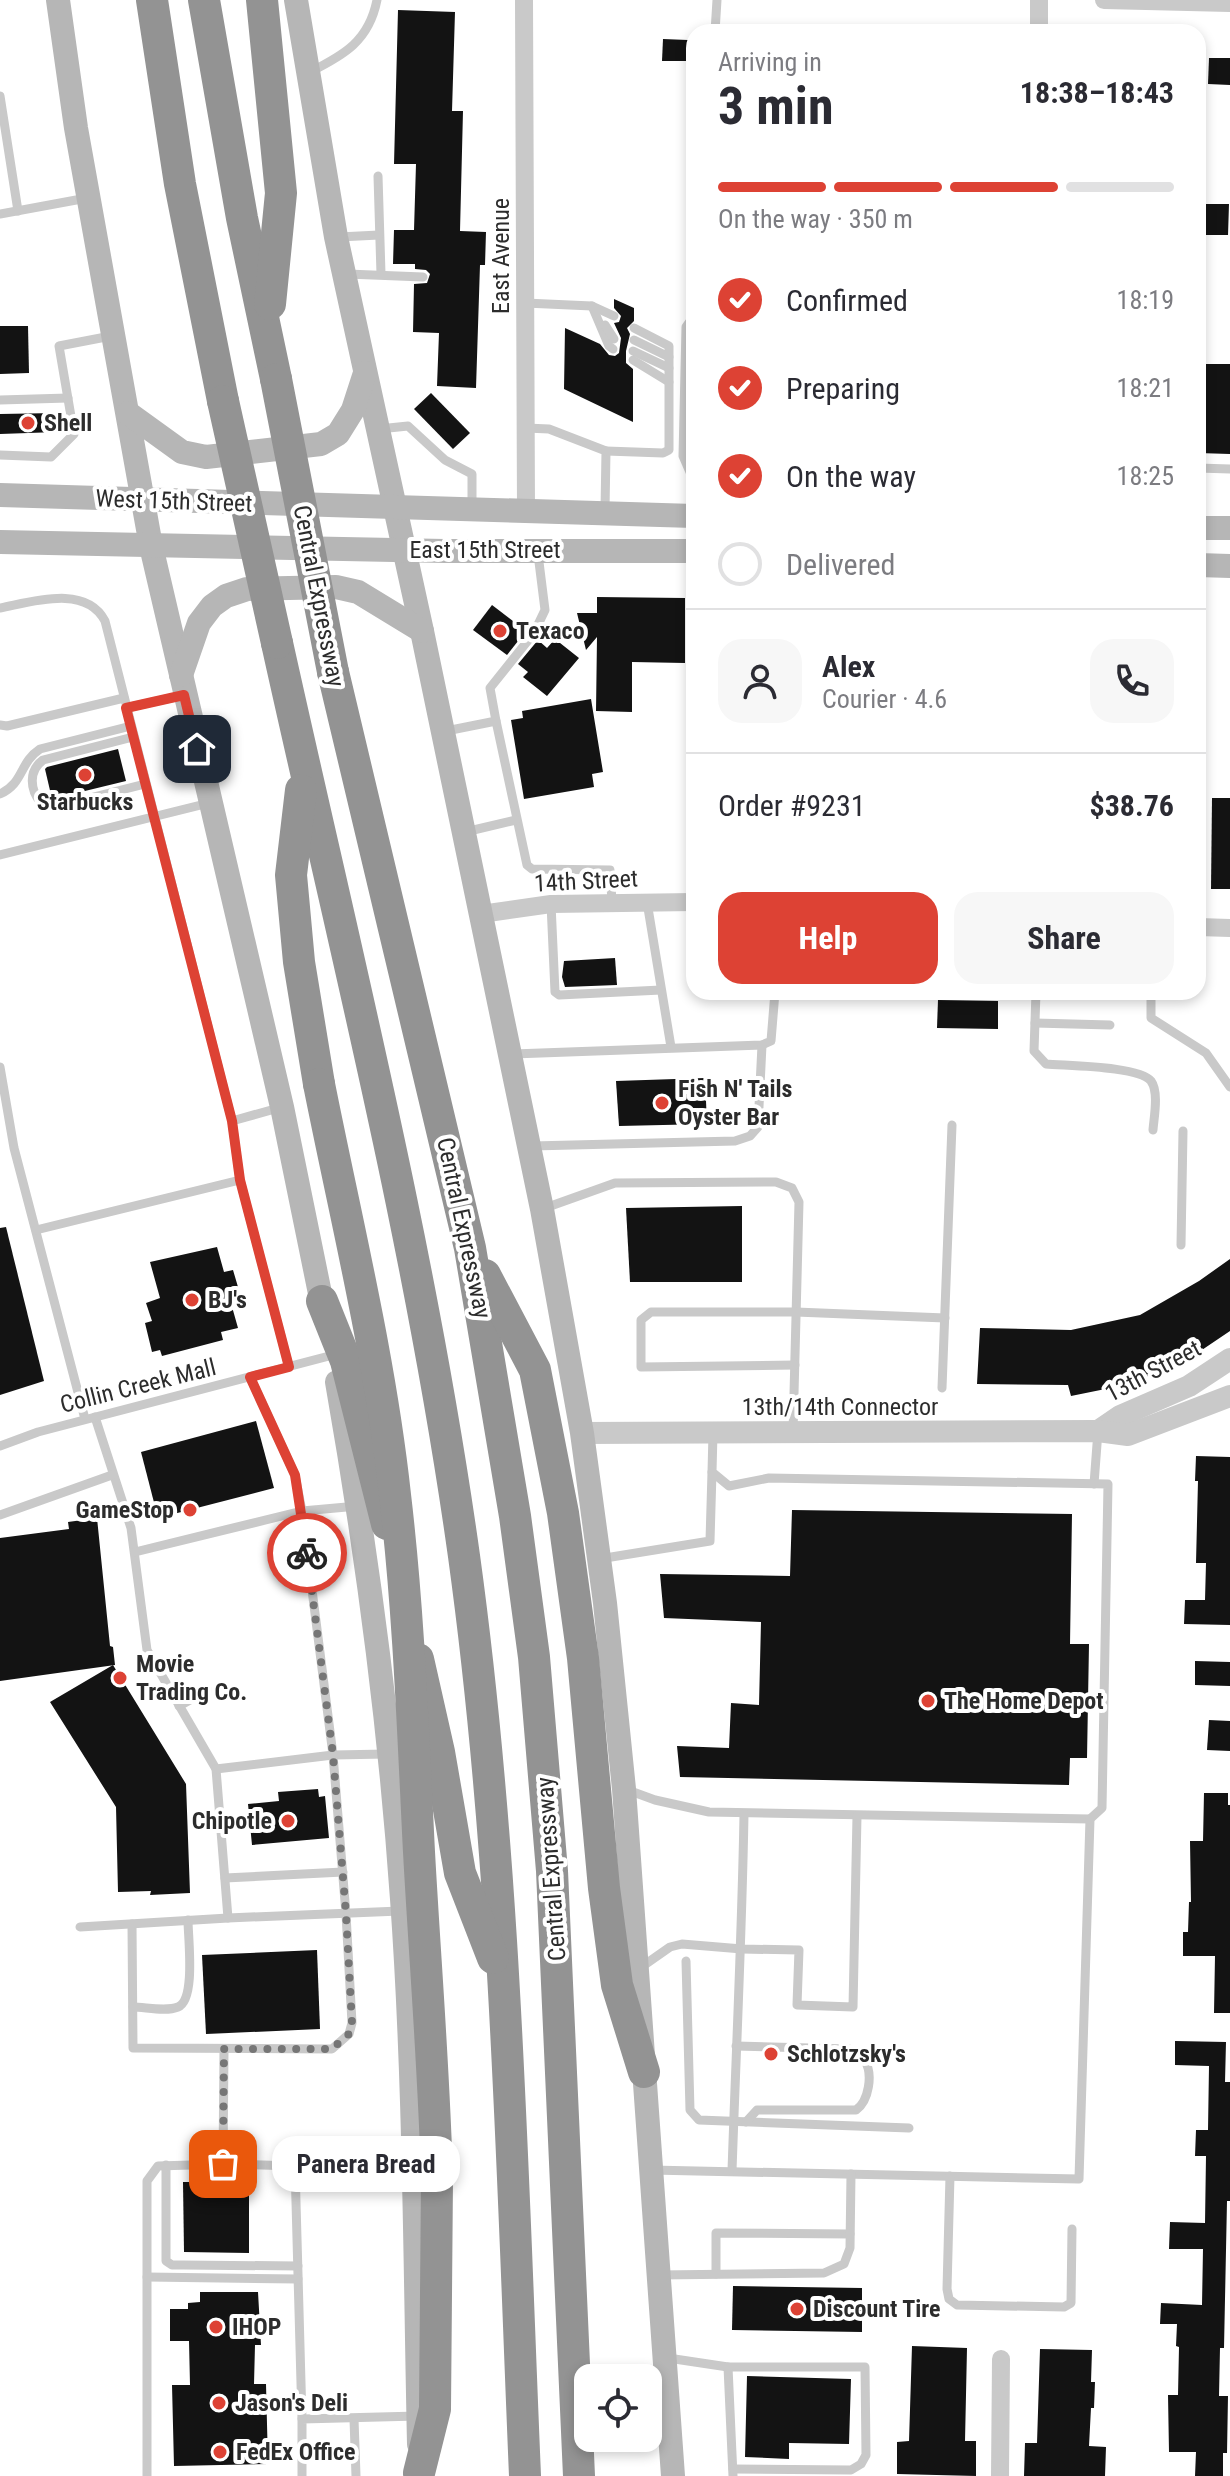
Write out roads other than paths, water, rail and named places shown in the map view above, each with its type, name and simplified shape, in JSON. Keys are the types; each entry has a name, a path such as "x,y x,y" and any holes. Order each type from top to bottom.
{"highway":[{"name":"Central Expressway","path":"152,0 180,184 223,401 401,1199 442,1411 481,1698 504,1987 525,2476"},
{"name":"Central Expressway","path":"204,0 229,147 333,672 470,1248 517,1530 534,1657 558,1957 579,2476"},
{"path":"262,0 281,193 267,335"},
{"path":"304,763 291,875 299,962 319,1084 367,1317 395,1494 406,1609 422,1908 434,2062 437,2179 435,2409 419,2474"},
{"path":"470,1248 535,1370 563,1513 583,1658 604,1888 617,1985 644,2072"},
{"path":"322,1301 346,1361 367,1440 439,1752 460,1873 504,1987"}],"main road":[{"path":"58,0 76,128 151,546 282,1107 333,1355 358,1506 388,1754 403,1911 409,2029 419,2474"},
{"path":"296,0 336,237 396,508 542,1209 582,1433 613,1668 624,1789 673,2476"},
{"path":"128,413 182,452 206,457 321,444 338,434 353,410 365,372"},
{"name":"West 15th Street","path":"0,495 396,508"},
{"name":"East 15th Street","path":"396,508 686,516"},
{"path":"1206,528 1230,528"},
{"name":"West 15th Street","path":"0,542 276,548"},
{"name":"East 15th Street","path":"276,548 686,551"},
{"path":"1206,565 1230,566"},
{"path":"182,686 199,623 205,614 226,596 247,589 336,587 358,592 422,631"}],"street":[{"name":"East Avenue","path":"524,0 526,512"},
{"path":"1039,0 1039,24"},
{"path":"1104,0 1230,3"},
{"name":"14th Street","path":"481,914 551,904 686,902"},
{"path":"1206,927 1230,928"},
{"name":"13th Street","path":"1098,1431 1120,1416 1189,1386 1230,1359"},
{"name":"13th Street","path":"1098,1431 1128,1435 1230,1396"},
{"name":"13th/14th Connector","path":"582,1433 1098,1431"},
{"path":"1000,2476 1001,2359"}],"lane":[{"path":"307,74 343,55 359,40 368,26 377,0"},
{"path":"716,24 717,0"},
{"path":"0,96 18,211"},
{"path":"378,176 381,274"},
{"path":"0,214 90,197"},
{"path":"336,237 379,235"},
{"path":"344,274 423,277"},
{"path":"525,303 592,306 614,316"},
{"path":"592,306 614,339 609,346 592,306"},
{"path":"686,327 683,456 686,463"},
{"path":"526,428 549,429 606,451 663,453 669,450 669,346 634,328"},
{"path":"0,455 51,457 74,434 59,346 114,335"},
{"path":"633,350 669,357"},
{"path":"633,350 669,368"},
{"path":"633,350 669,382"},
{"path":"0,400 68,398"},
{"path":"379,429 408,426 445,460 472,474 472,510"},
{"path":"605,514 606,451"},
{"path":"1206,468 1230,469"},
{"path":"537,551 545,610 534,633 490,688 516,820 529,867 610,870 612,902"},
{"path":"0,608 62,599 80,600 100,611 105,621 232,1121 240,1180 289,1367"},
{"path":"0,725 125,703 182,686"},
{"path":"443,732 496,721"},
{"path":"0,794 16,784 28,759 40,749 131,726"},
{"path":"133,737 43,760 34,770 33,787 41,803 54,807 145,784"},
{"path":"0,855 209,803"},
{"path":"462,833 516,820"},
{"path":"647,902 671,1047"},
{"path":"551,904 555,992 559,995 661,990"},
{"path":"509,1054 762,1045 771,1041 774,1000"},
{"path":"1036,1000 1034,1051 1046,1064 1137,1072 1150,1080 1154,1091 1153,1130"},
{"path":"1151,1000 1151,1018 1206,1053 1230,1087"},
{"path":"1035,1023 1110,1025"},
{"path":"529,1146 735,1141 750,1136 758,1127 762,1045"},
{"path":"0,1067 14,1148 36,1230 90,1418 131,1528 147,1650 216,1769 228,1918"},
{"path":"232,1121 282,1107"},
{"path":"942,1388 952,1125"},
{"path":"1181,1245 1183,1131"},
{"path":"36,1230 240,1180"},
{"path":"542,1209 615,1183 776,1182 792,1188 799,1202 793,1432"},
{"path":"795,1365 641,1367 641,1320 651,1312 796,1312 945,1318"},
{"name":"Collin Creek Mall","path":"0,1446 90,1418 333,1355"},
{"path":"132,1924 133,2048 332,2049 349,2034 352,2023 346,1914 333,1755 302,1511 295,1475 250,1377"},
{"path":"1094,1484 1098,1431"},
{"path":"599,1559 710,1541 713,1432"},
{"path":"624,1789 693,1809 744,1814 1090,1819 1102,1808 1108,1484 769,1478 729,1486 712,1472"},
{"path":"0,1515 112,1475"},
{"path":"135,1552 302,1511 358,1506"},
{"path":"179,1706 208,1690"},
{"path":"216,1769 333,1755 388,1754"},
{"path":"732,2171 742,1949 744,1814"},
{"path":"638,1969 670,1947 682,1944 799,1950 797,2005 853,2007 857,1816"},
{"path":"651,2170 1079,2179 1090,1819"},
{"path":"225,1878 343,1872"},
{"path":"80,1927 403,1911"},
{"path":"133,2007 174,2008 188,1996 188,1920"},
{"path":"686,1961 690,2110 699,2120 909,2128"},
{"path":"736,2046 849,2049 867,2064 867,2094 864,2105 856,2110 757,2110 746,2122"},
{"path":"223,2164 224,2049"},
{"path":"147,2476 147,2181 158,2166 223,2164 295,2166 302,2476"},
{"path":"166,2165 166,2261 172,2265 298,2266"},
{"path":"659,2275 824,2273 844,2264 850,2248 851,2174"},
{"path":"950,2176 947,2289 949,2299 957,2305 1064,2307 1071,2303 1072,2229"},
{"path":"716,2274 716,2233 850,2234"},
{"path":"147,2277 298,2279"},
{"path":"664,2357 728,2367 865,2367 866,2455 861,2464 851,2470 818,2473 733,2472 728,2367"},
{"path":"302,2419 418,2416"},
{"path":"354,2419 356,2476"}],"place":[{"name":"Shell","path":"28,423"},
{"name":"Texaco","path":"500,631"},
{"name":"Starbucks","path":"85,775"},
{"name":"Fish N' Tails Oyster Bar","path":"662,1103"},
{"name":"BJ's","path":"192,1300"},
{"name":"GameStop","path":"190,1510"},
{"name":"Movie Trading Co.","path":"120,1678"},
{"name":"The Home Depot","path":"928,1701"},
{"name":"Chipotle","path":"288,1821"},
{"name":"Schlotzsky's","path":"771,2054"},
{"name":"Panera Bread","path":"223,2164"},
{"name":"Discount Tire","path":"797,2309"},
{"name":"IHOP","path":"216,2327"},
{"name":"Jason's Deli","path":"219,2403"},
{"name":"FedEx Office","path":"220,2452"}]}
